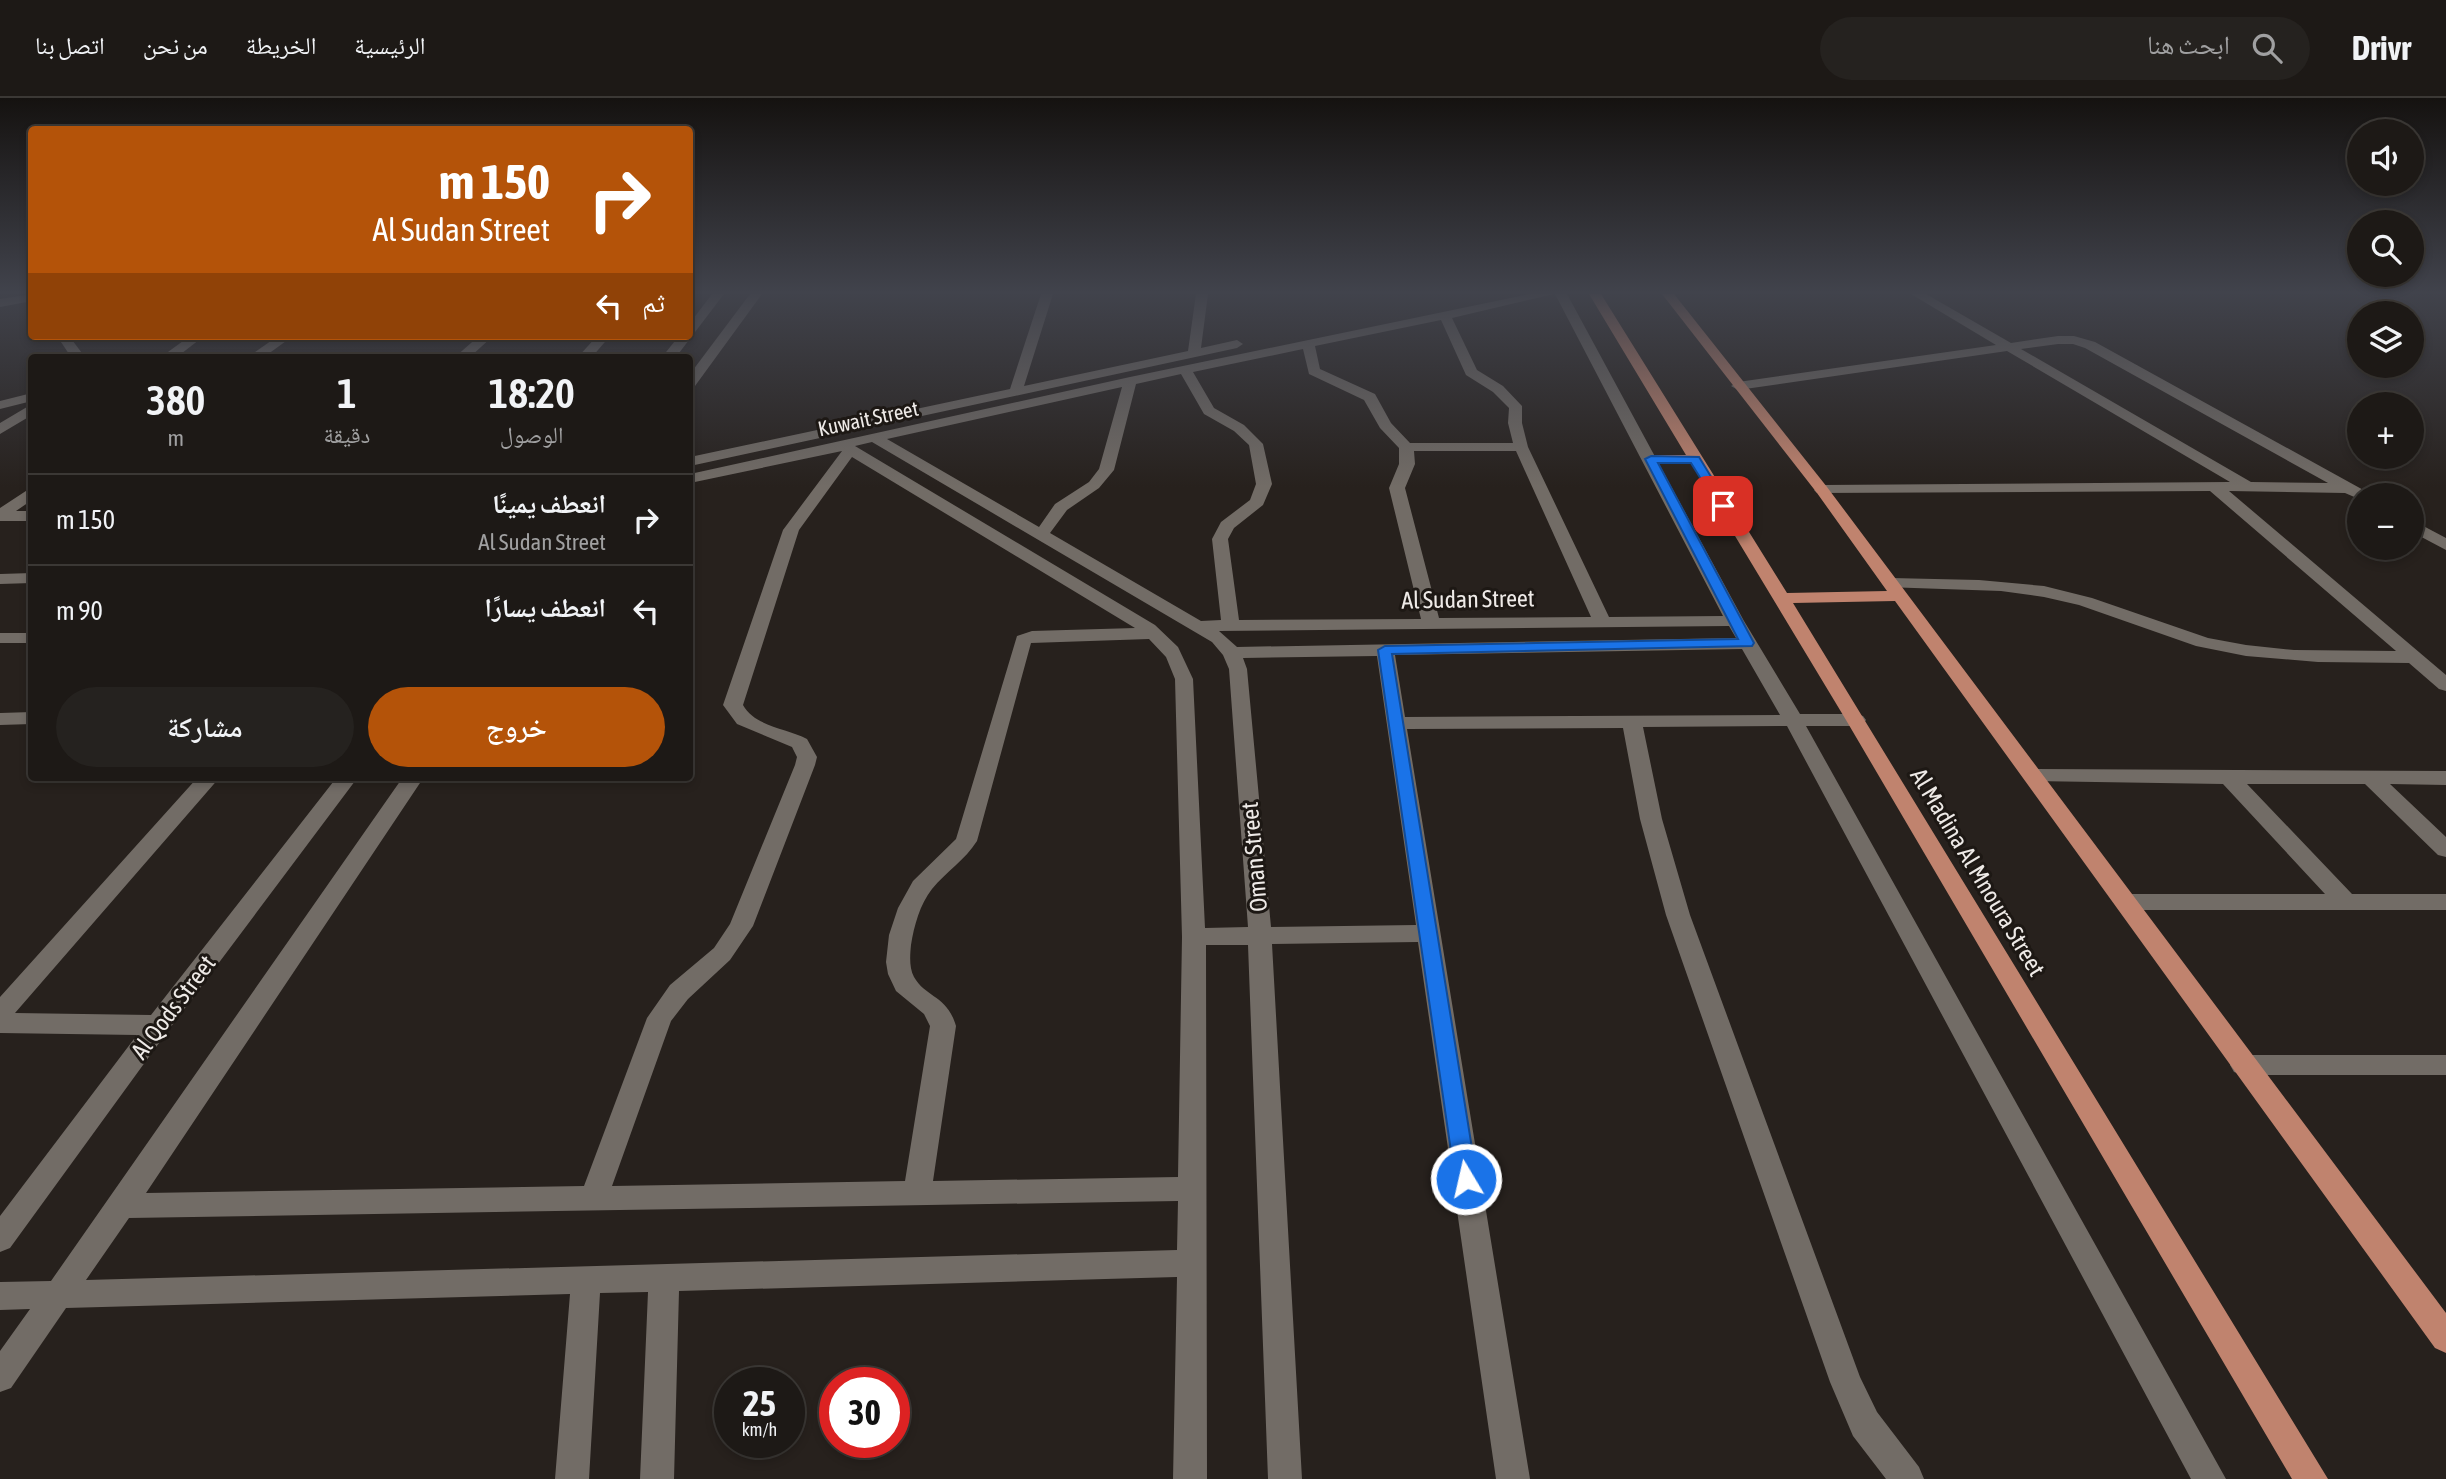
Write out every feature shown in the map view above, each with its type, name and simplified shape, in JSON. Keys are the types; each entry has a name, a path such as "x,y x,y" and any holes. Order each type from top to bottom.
{"main road":[{"name":"Al Madina Al Mnoura Street","path":"1634,358 1856,720 2311,1479"},
{"path":"1717,358 1822,490 2035,776 2446,1338"},
{"path":"1651,459 1695,459"},
{"path":"1780,598 1895,590"}],"street":[{"path":"693,379 708,358"},
{"path":"1016,391 1026,358"},
{"name":"Kuwait Street","path":"693,461 1167,358"},
{"name":"Kuwait Street","path":"693,477 847,448 875,438 1240,358"},
{"path":"1311,358 1314,370 1370,397 1385,425 1406,447 1407,464 1397,488 1431,624"},
{"path":"1465,358 1471,372 1498,388 1515,406 1515,423 1521,447 1603,623"},
{"path":"1596,358 1747,643 1793,720 2209,1479"},
{"path":"1738,386 1929,358"},
{"path":"2029,358 2248,485"},
{"path":"2114,358 2347,488"},
{"path":"1185,370 1209,411 1239,428 1256,444 1264,484 1256,502 1227,525 1220,539 1231,626"},
{"path":"1096,373 1111,385"},
{"path":"1040,536 1061,506 1094,485 1106,470 1130,381"},
{"path":"0,405 28,398"},
{"path":"0,430 28,411"},
{"path":"875,438 1040,536 1201,626 1219,638 1232,653"},
{"path":"1406,447 1521,447"},
{"path":"593,1199 660,1018 680,992 722,954 741,926 805,765 807,757 800,743 748,723 735,712 733,705 791,530 847,448 1153,633 1167,643 1179,661 1184,679 1194,937 1190,1189 1190,1479"},
{"path":"2213,485 2446,685"},
{"path":"1822,490 2248,485 2347,491"},
{"path":"0,516 28,495"},
{"path":"0,516 28,516"},
{"path":"2424,532 2446,544"},
{"path":"0,579 28,578"},
{"path":"1895,590 2034,590 2096,605 2178,635 2222,646 2266,653 2414,657"},
{"path":"1128,617 1156,601"},
{"name":"Al Sudan Street","path":"1201,626 1735,621"},
{"path":"916,1194 943,1026 938,1010 909,989 902,980 896,961 898,950 915,898 922,887 950,861 966,841 1023,640 1031,636 1153,633"},
{"path":"0,639 28,638"},
{"name":"Al Sudan Street","path":"1232,653 1747,643"},
{"path":"1385,650 1513,1479"},
{"name":"Oman Street","path":"1232,653 1238,669 1260,936 1286,1479"},
{"path":"0,719 28,718"},
{"path":"1396,723 1856,720"},
{"path":"1632,721 1651,819 1678,915 1846,1382 1866,1424 1907,1479"},
{"path":"2035,776 2446,778"},
{"path":"2229,777 2346,902"},
{"path":"2371,778 2446,850"},
{"path":"0,1014 206,781"},
{"name":"Al Qods Street","path":"0,1239 158,1025 345,781"},
{"path":"0,1377 121,1206 411,781"},
{"path":"2126,902 2446,902"},
{"path":"1194,937 1428,933"},
{"path":"0,1023 158,1025"},
{"path":"2244,1065 2446,1065"},
{"path":"121,1206 1190,1189"},
{"path":"0,1296 1190,1264"},
{"path":"657,1479 664,1278"},
{"path":"572,1479 586,1280"}],"route":[{"path":"1466,1179 1385,650 1747,643 1651,459 1695,459 1723,506"}]}
